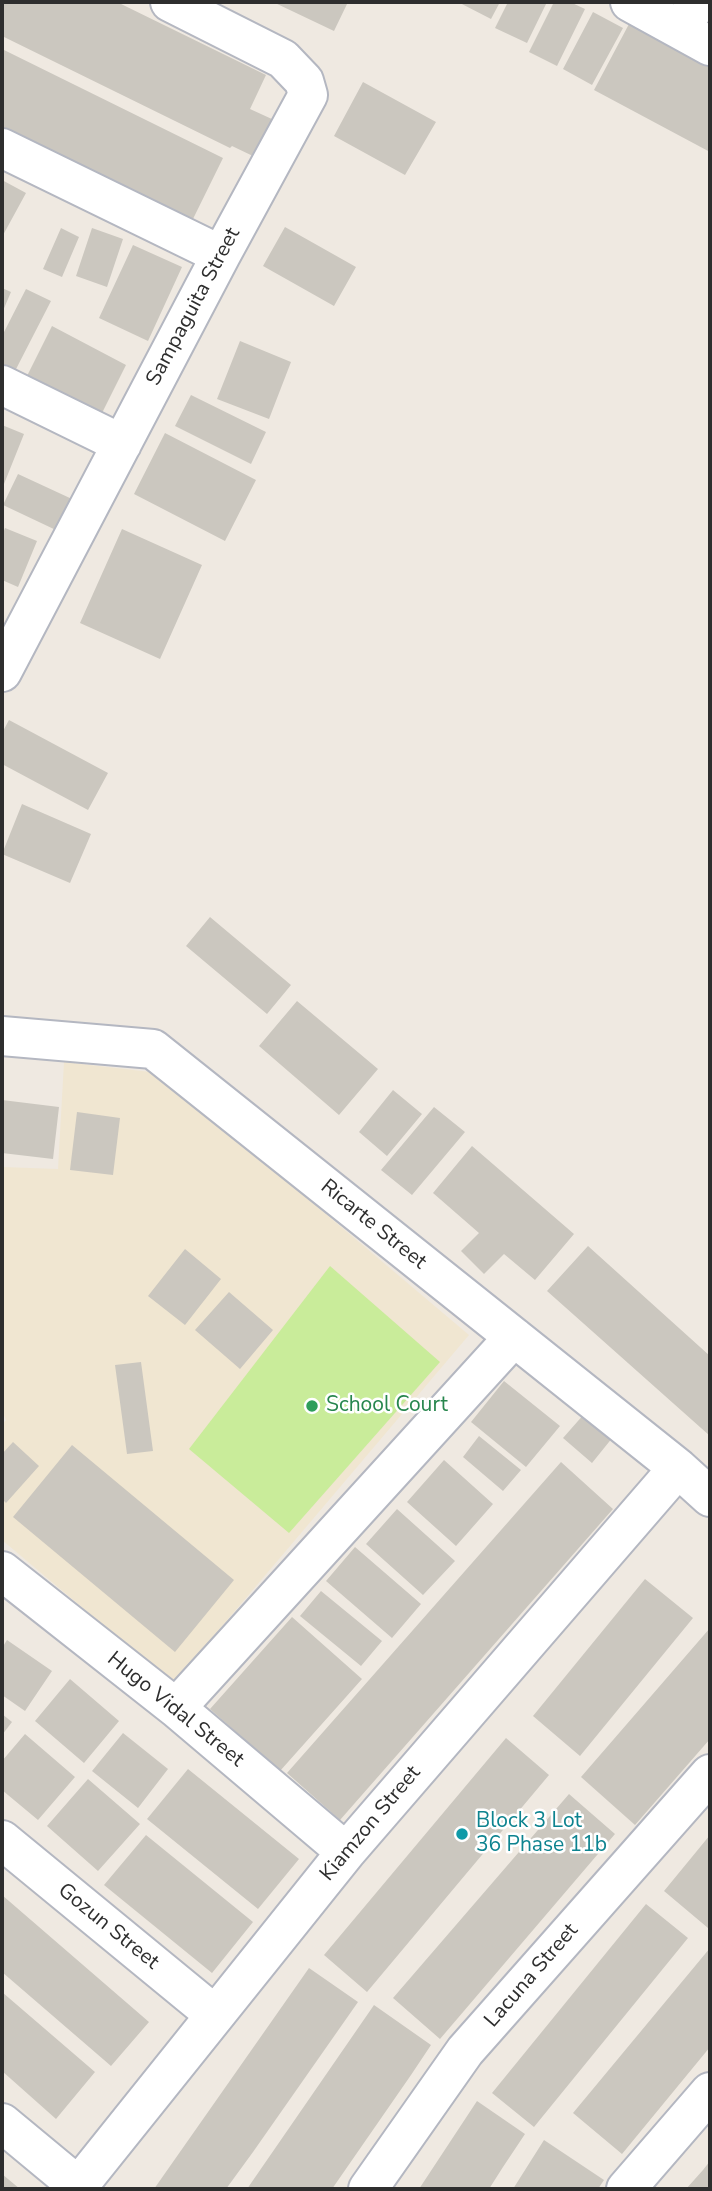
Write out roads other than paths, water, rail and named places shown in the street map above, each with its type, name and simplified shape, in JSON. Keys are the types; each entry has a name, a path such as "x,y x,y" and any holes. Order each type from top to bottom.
{"street":[{"name":"Sampaguita Street","path":"7,647 122,444 308,96 304,81 283,60 170,2"},
{"path":"630,2 696,26"},
{"path":"2,148 221,255"},
{"path":"2,385 122,444"},
{"name":"Ricarte Street","path":"2,1036 153,1049 678,1468 710,1497"},
{"path":"176,1708 514,1338"},
{"name":"Kiamzon Street","path":"77,2188 346,1852 678,1468"},
{"name":"Hugo Vidal Street","path":"2,1571 176,1708 346,1852"},
{"name":"Lacuna Street","path":"368,2189 465,2051 710,1774"},
{"name":"Gozun Street","path":"2,1840 215,2015"},
{"path":"626,2189 710,2091"},
{"path":"2,2123 77,2188"}],"place":[{"name":"School Court","path":"312,1406"},
{"name":"Block 3 Lot 36 Phase 11b","path":"462,1834"}]}
